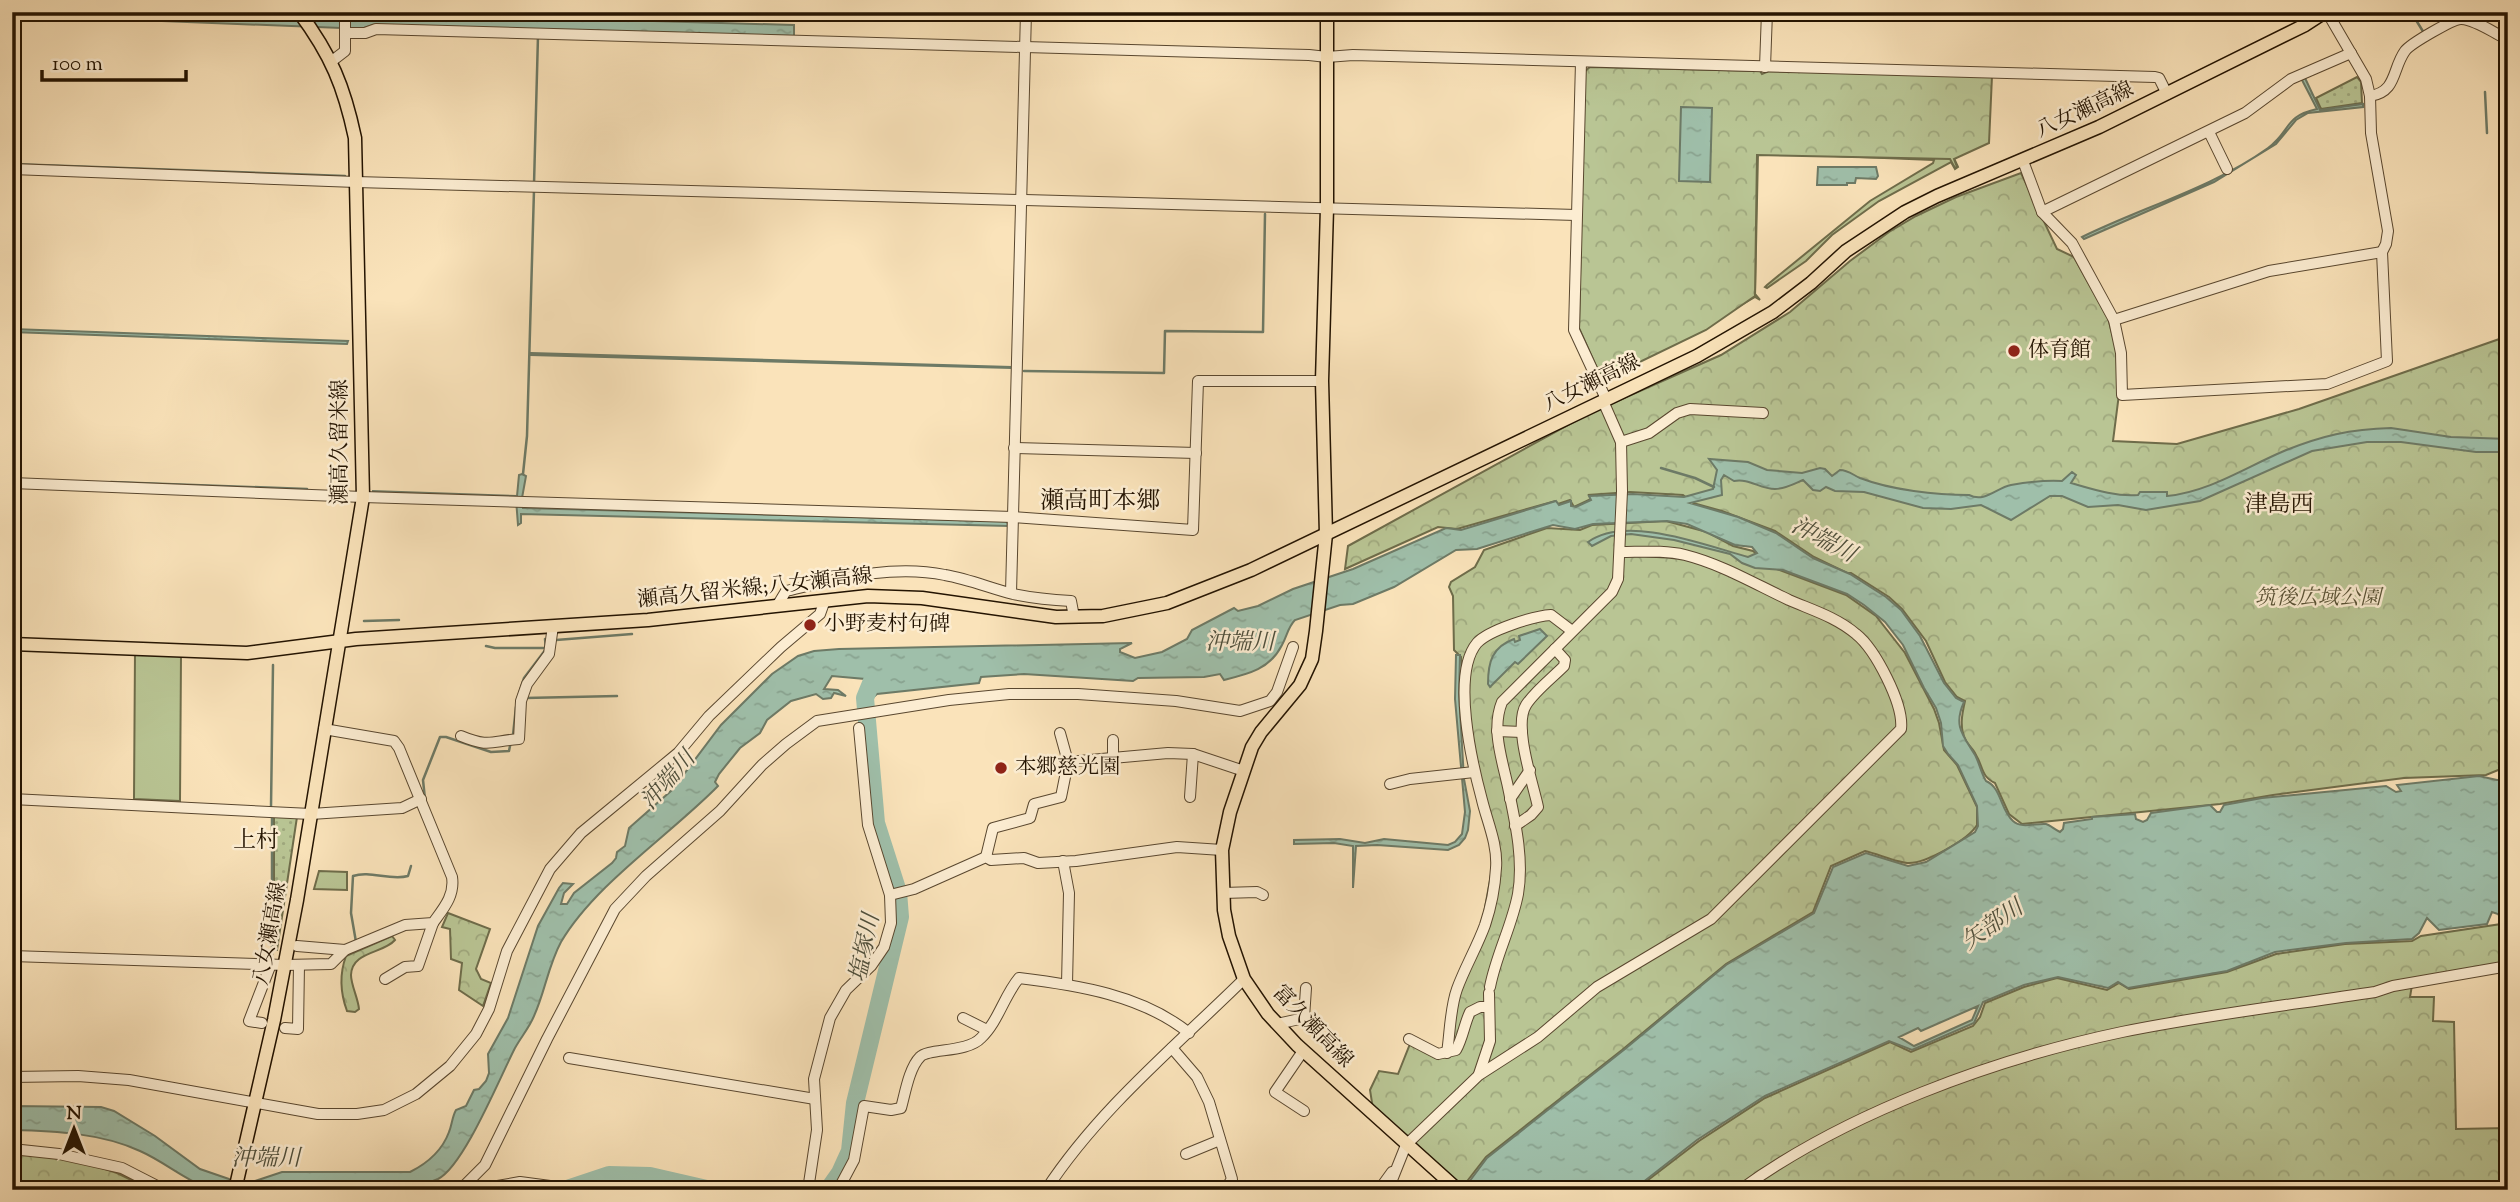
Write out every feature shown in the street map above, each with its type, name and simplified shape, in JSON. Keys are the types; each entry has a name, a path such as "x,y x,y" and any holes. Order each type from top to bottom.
{"main road":[{"name":"瀬高久留米線","path":"299,12 332,61 347,101 352,126 356,182 363,497 339,640"},
{"path":"1326,534 1322,381 1327,12"},
{"name":"八女瀬高線","path":"1326,534 1737,335 1811,284 1846,251 1905,212 2167,94 2326,12"},
{"name":"富久瀬高線","path":"1326,534 1312,659 1300,685 1252,747 1230,812 1222,850 1228,936 1244,979 1277,1024 1303,1051 1458,1190"},
{"name":"瀬高久留米線;八女瀬高線","path":"339,640 649,620 867,596 922,598 1056,617 1103,616 1167,603 1251,570 1326,534"},
{"path":"12,644 230,654 339,640"},
{"name":"八女瀬高線","path":"235,1190 285,965 339,640"}],"street":[{"path":"332,61 345,51 345,12"},
{"path":"1011,593 1026,12"},
{"path":"1765,67 1767,12"},
{"path":"2023,161 2042,212 2072,243 2115,320 2121,353 2122,395 2327,384 2386,361 2382,252 2388,231 2371,133 2370,96 2367,79 2326,12"},
{"path":"2370,96 2379,95 2388,89 2407,48 2453,20 2467,20 2503,37"},
{"path":"345,33 365,33 376,29 1326,57 1353,55 2155,77 2159,78 2167,94"},
{"path":"2042,212 2245,113 2291,79 2351,53"},
{"path":"1479,1075 1490,1041 1489,1007 1494,965 1502,948 1520,874 1515,826 1497,731 1497,714 1502,702 1612,592 1618,579 1620,442 1574,330 1581,62"},
{"path":"2208,132 2227,169"},
{"path":"12,169 356,182 1576,215"},
{"path":"2115,320 2269,271 2382,252"},
{"path":"12,483 1013,517 1193,530 1198,381 1322,381"},
{"path":"1620,442 1650,433 1677,412 1690,409 1763,413"},
{"path":"1014,447 1196,453"},
{"path":"1379,1190 1398,1163 1479,1075 1538,1037 1597,987 1711,919 1901,729 1900,713 1883,668 1858,635 1832,617 1704,560 1682,554 1620,552"},
{"path":"778,606 786,591 865,573 902,571 945,574 1041,600 1071,601 1074,617"},
{"path":"12,1077 78,1076 129,1080 318,1114 384,1111 416,1094 450,1066 476,1034 489,1009 508,951 550,869 581,833 677,753 709,716 820,614 825,600"},
{"path":"1447,1053 1456,992 1485,925 1497,865 1474,772 1467,728 1466,670 1469,658 1478,642 1494,633 1540,616 1552,615 1572,631"},
{"path":"461,737 481,745 493,745 519,738 521,701 527,684 550,654 554,626"},
{"path":"460,1190 485,1165 615,909 646,876 720,811 770,758 817,722 949,700 1009,694 1078,694 1176,701 1241,711 1270,701 1277,692 1293,647"},
{"path":"1515,826 1538,807 1522,732 1522,713 1527,704 1564,666 1564,660 1555,649"},
{"path":"1257,706 1286,703"},
{"path":"808,1190 817,1130 814,1079 830,1018 846,990 871,966 884,947 891,923 890,895 868,825 859,727"},
{"path":"324,729 394,741 452,877 454,886 450,898 433,923 418,966 405,967 385,979"},
{"path":"1497,731 1522,732"},
{"path":"986,857 993,828 1030,818 1034,804 1061,797 1068,762 1060,733"},
{"path":"1113,740 1114,758"},
{"path":"1068,762 1168,753 1193,754 1244,771"},
{"path":"1189,797 1193,754"},
{"path":"1510,799 1530,770"},
{"path":"1390,785 1410,779 1474,772"},
{"path":"12,799 311,814 402,808 421,799"},
{"path":"986,857 990,860 1024,858 1038,863 1076,862 1177,847 1222,850"},
{"path":"890,895 914,889 986,857"},
{"path":"1063,861 1069,893 1067,984"},
{"path":"1223,893 1257,892 1263,895"},
{"path":"12,956 285,965 331,964 345,950 405,925 433,923"},
{"path":"297,947 345,950"},
{"path":"262,1023 249,1021 271,964"},
{"path":"285,1028 298,1030 299,965"},
{"path":"1740,1190 1802,1150 1884,1109 1975,1074 2053,1049 2182,1021 2375,992 2393,986 2508,966"},
{"path":"838,1190 854,1160 864,1106 891,1110 901,1108 914,1066 920,1056 952,1051 980,1040 1009,989 1019,978 1067,984 1138,1003 1178,1024 1189,1033"},
{"path":"1046,1190 1065,1160 1099,1120 1244,979"},
{"path":"1277,1024 1304,1018 1306,988"},
{"path":"1409,1039 1438,1054 1456,1050 1464,1037 1465,1021 1469,1012 1480,1007 1489,1007"},
{"path":"963,1018 987,1030"},
{"path":"1172,1048 1197,1077 1209,1101 1232,1179 1225,1190"},
{"path":"1303,1051 1275,1092 1304,1111"},
{"path":"569,1058 815,1099"},
{"path":"1186,1154 1220,1140"},
{"path":"12,1149 59,1154 122,1168 165,1190"},
{"path":"1388,1190 1398,1163"},
{"path":"474,1190 520,1182 551,1186 554,1190"},
{"path":"604,1190 664,1190"}],"green space":[{"path":"1590,67 1760,71 1762,74 1769,71 1992,76 1989,143 1954,159 1955,168 1950,159 1757,155 1755,296 1706,330 1617,373 1600,375 1579,328 1584,72"},
{"path":"2357,77 2361,82 2362,103 2321,109 2316,98"},
{"path":"1753,152 1952,154 1958,167 1955,169 1951,162 1879,201 1832,235 1806,261 1767,288 1767,285 1870,201 1934,160 1758,153 1755,294 1760,300 1755,297 1707,325"},
{"name":"筑後広域公園","path":"2021,173 2057,249 2074,257 2108,318 2118,356 2119,394 2113,441 2177,444 2299,409 2508,336 2508,766 2486,775 2404,778 2220,804 2022,824 2009,814 1995,783 1985,774 1966,741 1962,726 1965,701 1957,697 1945,682 1926,641 1902,609 1889,597 1851,573 1814,557 1775,531 1693,503 1683,495 1630,492 1589,495 1591,499 1574,507 1570,500 1558,504 1555,501 1457,529 1438,527 1345,569 1348,546 1588,414 1721,355 1790,312 1889,232 1956,197"},
{"path":"1666,521 1707,532 1733,546 1753,551 1774,568 1846,595 1876,616 1905,653 1934,709 1944,750 1957,765 1977,807 1977,825 1956,844 1916,862 1899,862 1865,851 1831,866 1813,912 1726,964 1486,1157 1461,1189 1373,1109 1370,1090 1379,1071 1398,1074 1410,1044 1438,1059 1444,1050 1452,995 1482,924 1492,869 1491,847 1463,694 1461,657 1454,650 1453,596 1449,587 1451,582 1475,567 1484,550 1547,528 1580,530 1592,525"},
{"path":"135,652 181,655 180,801 134,799"},
{"path":"274,817 297,817 277,950 274,950"},
{"path":"319,871 347,872 347,890 314,889"},
{"path":"448,913 490,929 476,969 481,979 491,983 483,1006 459,990 462,963 451,959 450,929 442,927"},
{"path":"2508,923 2508,962 2413,979 2410,997 2434,997 2433,1021 2454,1022 2456,1129 2508,1128 2508,1190 1635,1190 1699,1141 1765,1098 1890,1042 1911,1052 1973,1026 1985,1003 2024,987 2057,978 2107,990 2119,983 2129,989 2227,972 2276,954 2345,944 2412,941 2421,936"},
{"path":"392,936 395,940 390,945 362,957 353,967 351,979 359,1009 355,1012 347,1011 341,984 346,956"},
{"path":"12,1151 75,1159 117,1173 152,1190 12,1190"}],"water":[{"path":"12,12 340,13 341,28 12,15"},
{"path":"546,12 550,12 551,18 794,25 794,36 373,25 350,28 349,14 546,18"},
{"path":"2305,78 2320,110 2363,104 2363,107 2308,113 2296,120 2276,144 2214,182 2084,239 2082,237 2224,175 2268,148 2293,120 2306,112 2317,109 2302,80"},
{"path":"1681,107 1712,108 1710,182 1679,181"},
{"path":"1818,167 1876,167 1878,176 1876,179 1856,178 1855,183 1847,185 1817,185"},
{"path":"12,329 348,341 347,344 12,332"},
{"path":"531,355 1011,367 1011,368"},
{"path":"2391,428 2451,437 2508,439 2508,452 2476,452 2401,442 2367,442 2312,451 2200,501 2146,510 2118,505 2088,507 2062,496 2050,496 2011,520 1981,505 1951,509 1923,508 1864,492 1835,491 1826,487 1820,491 1813,490 1803,480 1775,489 1745,481 1734,481 1724,475 1721,480 1722,495 1690,503 1738,517 1776,533 1813,558 1850,574 1901,610 1920,636 1944,683 1956,698 1964,702 1959,718 1963,736 1986,781 1995,789 2013,821 2024,825 2046,824 2060,832 2064,823 2092,817 2135,814 2136,819 2143,822 2151,813 2210,805 2220,812 2224,805 2262,798 2386,786 2396,792 2401,791 2397,785 2479,776 2497,780 2508,779 2508,921 2503,922 2498,914 2492,912 2487,924 2439,930 2427,918 2419,933 2412,939 2346,943 2275,952 2227,971 2128,988 2118,982 2108,988 2058,977 2024,985 1983,1002 1974,1023 1912,1050 1889,1041 1765,1096 1697,1140 1633,1190 1463,1190 1487,1158 1726,965 1814,913 1833,867 1866,853 1908,866 1926,862 1975,832 1978,826 1977,806 1958,765 1943,746 1941,723 1936,708 1903,645 1885,622 1864,605 1847,594 1783,570 1755,568 1730,554 1674,540 1631,534 1611,536 1592,546 1588,542 1604,534 1645,532 1690,540 1748,557 1757,553 1752,547 1735,545 1687,524 1667,521 1593,524 1575,529 1553,525 1477,549 1456,550 1394,587 1353,604 1340,605 1295,620 1271,660 1250,673 1224,680 1220,674 1204,677 1138,678 1133,681 1024,674 981,677 979,683 877,694 869,701 860,702 866,686 865,679 832,676 824,689 838,690 846,696 834,693 831,698 823,699 816,694 791,701 767,720 760,733 740,748 719,774 715,782 718,786 613,880 576,921 561,942 532,1020 515,1048 470,1139 448,1171 431,1182 360,1189 212,1190 193,1182 149,1155 110,1140 61,1132 12,1130 12,1106 101,1107 114,1111 155,1136 200,1169 229,1179 252,1182 282,1172 410,1172 417,1168 438,1151 446,1139 456,1110 466,1106 474,1090 479,1089 486,1081 489,1073 488,1054 508,1018 538,926 559,888 563,883 573,884 564,893 561,904 567,904 574,893 612,863 617,852 625,846 629,828 672,790 721,725 772,674 798,656 814,651 1132,643 1120,649 1120,652 1135,658 1162,652 1187,639 1192,630 1234,608 1238,611 1258,606 1293,589 1353,569 1446,528 1461,530 1556,501 1559,505 1571,501 1571,506 1576,507 1591,500 1589,496 1633,494 1684,497 1713,489 1717,470 1709,459 1748,462 1767,470 1802,473 1820,468 1832,476 1843,470 1860,478 1899,489 1975,497 1985,496 2011,485 2062,481 2072,472 2076,475 2071,483 2096,490 2130,495 2138,495 2140,492 2167,492 2167,496 2198,490 2311,441 2336,434","holes":["1978,1006 1972,1020 1914,1046 1899,1037 1918,1028 1921,1031"]},
{"path":"519,475 526,476 523,508 1007,521 1008,526 521,514 521,523 518,525 516,499 373,493 517,496"},
{"path":"1540,629 1547,636 1490,687 1489,669 1496,651 1507,642 1520,640 1519,636"},
{"path":"1456,655 1460,655 1459,694 1464,779 1470,811 1465,838 1459,845 1448,850 1356,846 1353,888 1353,846 1334,843 1294,844 1294,840 1340,839 1365,843 1384,839 1448,845 1462,834 1465,812 1455,699"}],"waterway":[{"path":"2411,12 2424,33"},
{"path":"534,184 538,36"},
{"path":"2493,37 2508,45"},
{"path":"2485,92 2487,133"},
{"path":"12,164 345,176"},
{"path":"523,474 527,436 534,190"},
{"path":"1024,371 1164,373 1165,331 1263,332 1265,214"},
{"path":"1661,468 1714,487"},
{"path":"111,482 307,489"},
{"path":"364,621 399,620"},
{"path":"556,640 632,634"},
{"path":"518,697 524,678 546,649 545,639"},
{"path":"486,646 545,648"},
{"path":"271,807 273,665"},
{"name":"塩塚川","path":"828,1190 850,1151 855,1103 900,917 898,892 876,823 865,698 872,681"},
{"path":"525,698 617,696"},
{"path":"513,735 516,707"},
{"path":"425,799 423,780 440,737 491,752 509,751 511,741"},
{"path":"272,815 272,955"},
{"path":"356,942 351,913 353,876 408,876 411,866"},
{"name":"塩塚川","path":"564,1190 609,1175 650,1176 711,1190"}],"place":[{"name":"体育館","path":"2014,351"},
{"name":"小野麦村句碑","path":"810,625"},
{"name":"本郷慈光園","path":"1001,768"}],"district":[{"name":"瀬高町本郷","path":"1100,502"},
{"name":"津島西","path":"2279,505"},
{"name":"上村","path":"256,841"}],"water label":[{"name":"沖端川","path":"1823,541"},
{"name":"沖端川","path":"1240,643"},
{"name":"沖端川","path":"669,781"},
{"name":"矢部川","path":"1993,926"},
{"name":"沖端川","path":"266,1159"}]}
